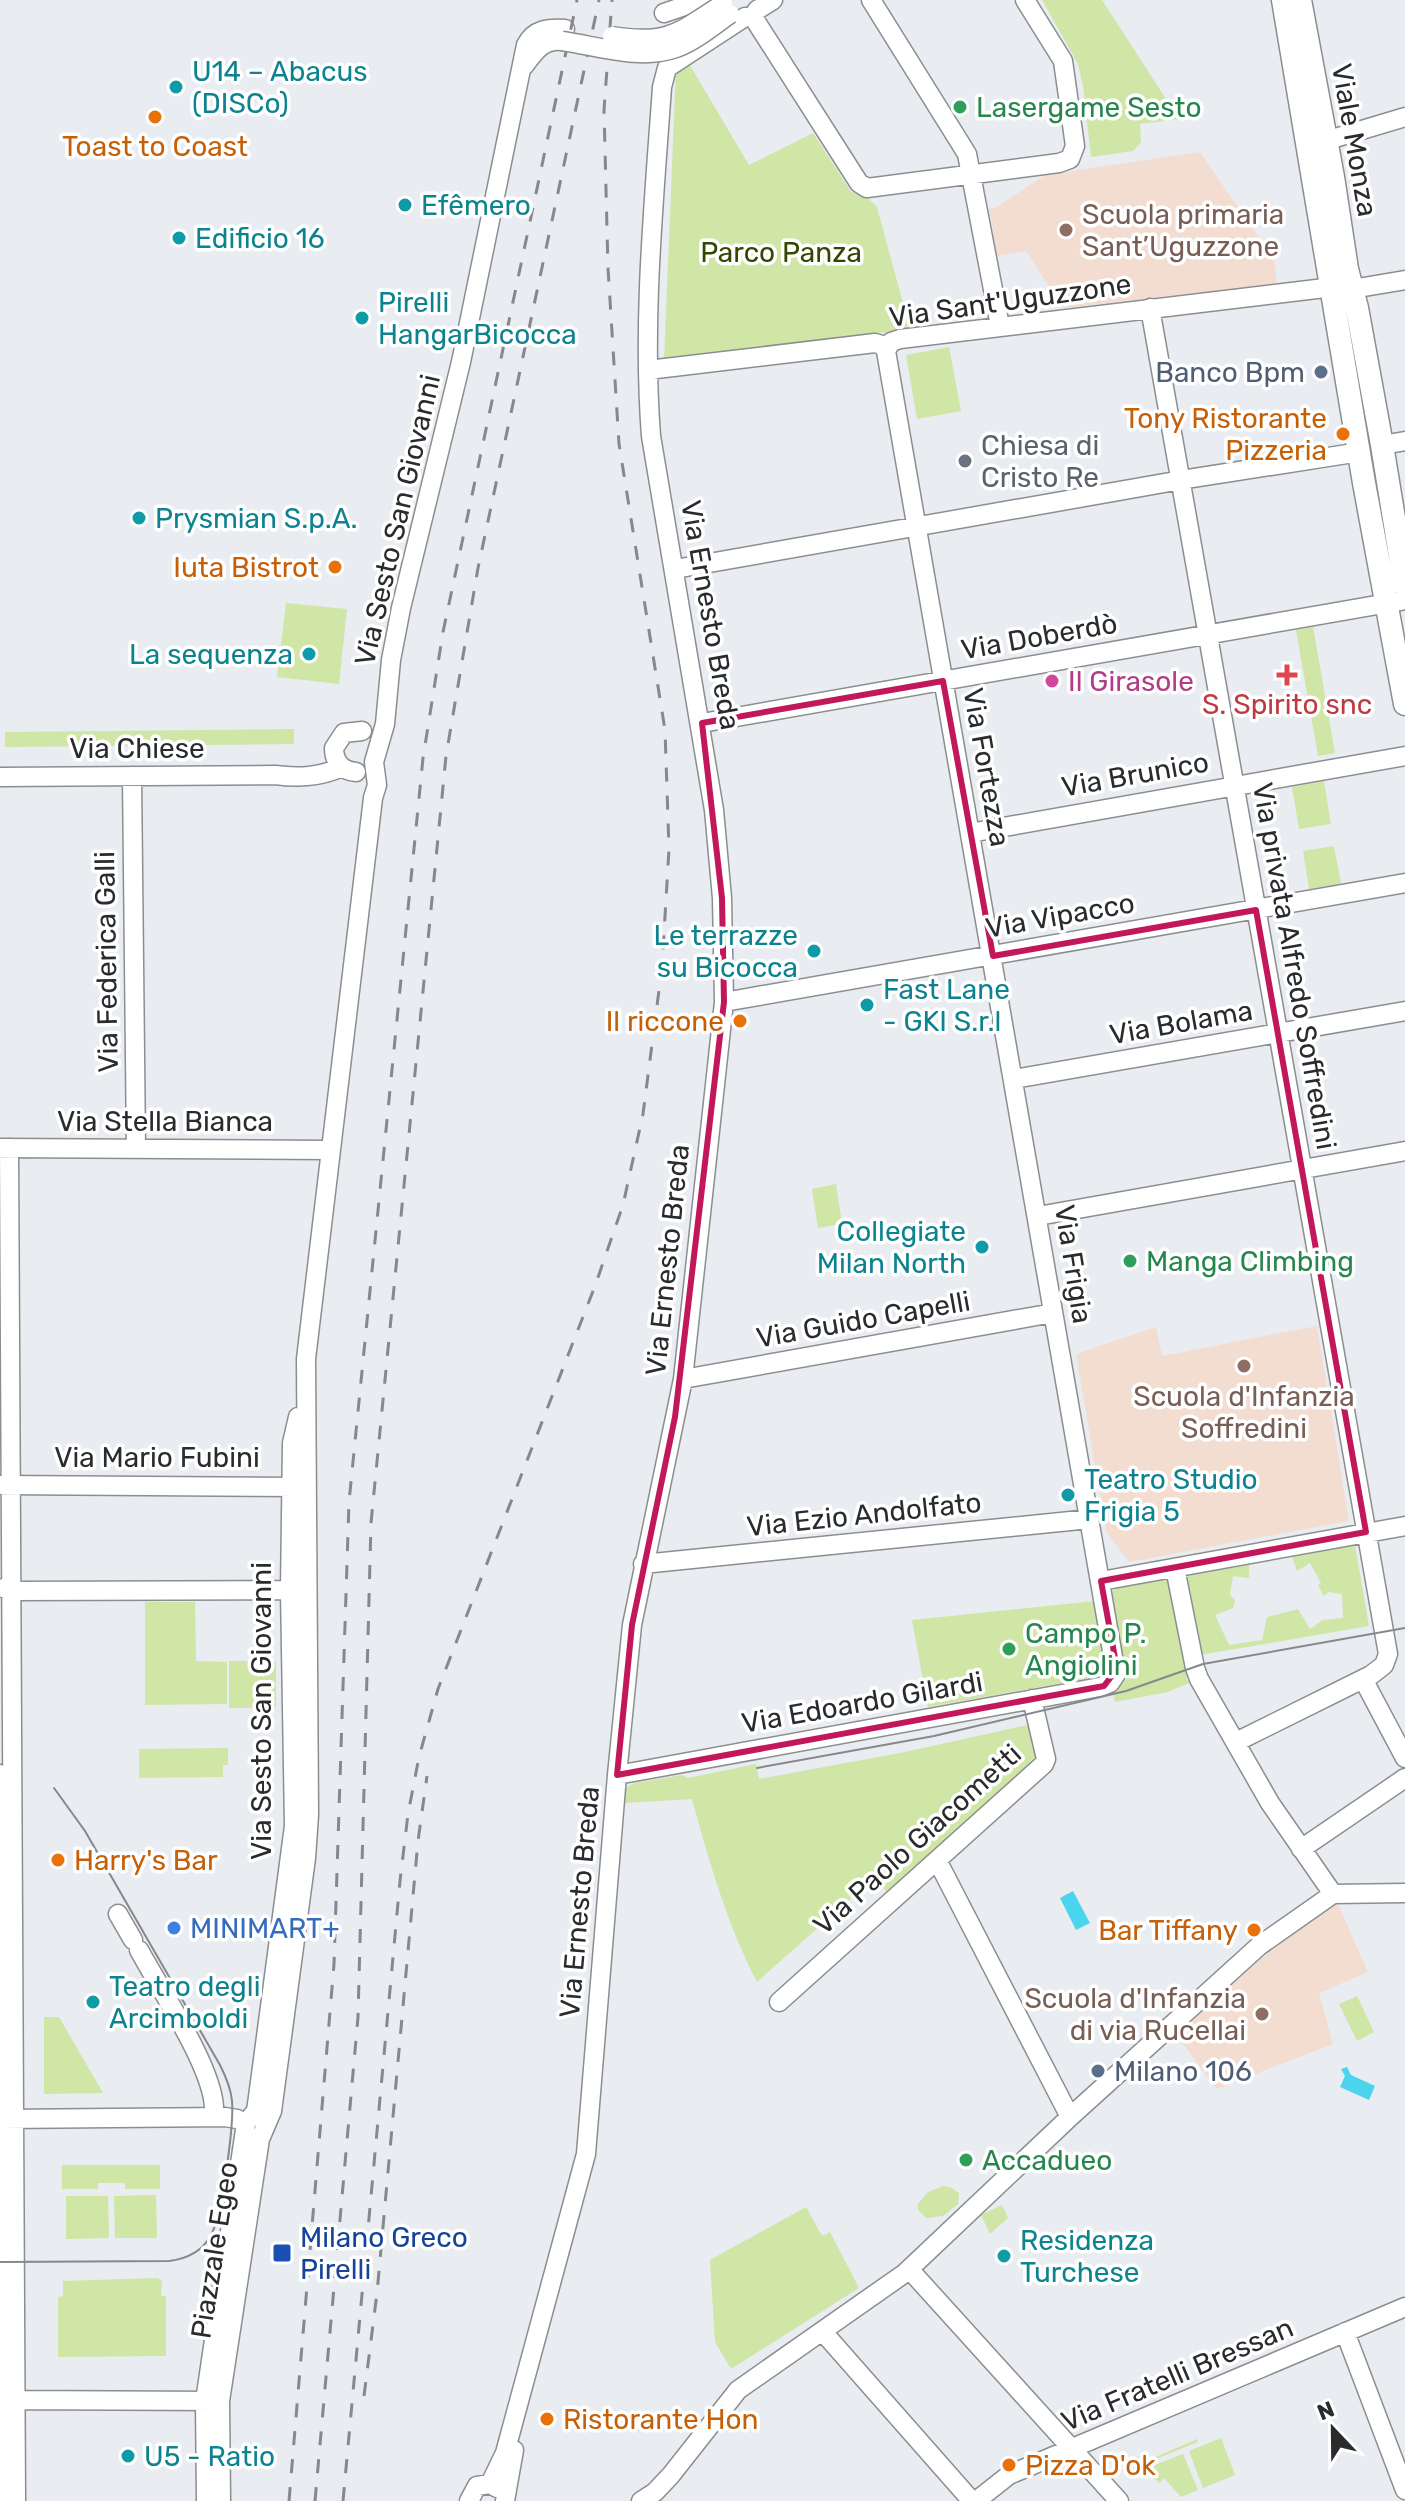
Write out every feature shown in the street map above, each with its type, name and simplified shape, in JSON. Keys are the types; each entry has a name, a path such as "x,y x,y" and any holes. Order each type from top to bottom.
{"main road":[{"name":"Viale Monza","path":"1283,0 1342,288 1382,445 1405,586"},
{"name":"Viale Monza","path":"1300,0 1325,141 1360,452 1396,602 1405,704"}],"street":[{"path":"659,33 667,8 702,0"},
{"path":"727,6 757,10 773,0"},
{"path":"871,0 964,147 1000,326"},
{"path":"753,9 859,183 867,188 1065,162 1074,153 1063,61 1025,0"},
{"name":"Via Sesto San Giovanni","path":"246,2123 256,2111 294,1826 298,1590 305,1501 306,1359 329,1150 377,785 375,754 385,724 385,705 401,608 461,362 524,66 543,44 564,35 656,40 727,6"},
{"name":"Via Ernesto Breda","path":"469,2501 474,2489 499,2494 511,2428 586,2154 632,1625 683,1379 724,1002 722,898 702,723 651,436 648,370 650,268 662,64 745,17 753,9"},
{"path":"1325,141 1405,117"},
{"name":"Via Sant'Uguzzone","path":"648,370 875,343 882,345 886,351 891,342 900,339 1405,280"},
{"name":"Via privata Alfredo Soffredini","path":"1150,308 1388,1654 1378,1671 1363,1679"},
{"name":"Via Fortezza","path":"886,351 993,956"},
{"path":"1382,445 1405,441"},
{"path":"675,569 1180,480 1360,452"},
{"name":"Via Doberdò","path":"702,723 1396,602"},
{"name":"Via Sesto San Giovanni","path":"362,731 372,724 385,705"},
{"name":"Via Chiese","path":"0,777 275,775 318,763 344,764 336,743 342,734 352,730 362,731"},
{"path":"344,764 366,770 375,754 371,736 362,731"},
{"name":"Via Brunico","path":"970,833 1405,756"},
{"path":"344,764 373,798"},
{"name":"Via Federica Galli","path":"132,776 136,1149"},
{"name":"Via Vipacco","path":"724,1002 1405,883"},
{"name":"Via Frigia","path":"993,956 1117,1669 1114,1679"},
{"name":"Via Bolama","path":"1014,1079 1405,1011"},
{"path":"2,2501 6,2400 4,1148"},
{"name":"Via Stella Bianca","path":"4,1148 329,1150"},
{"path":"1038,1216 1405,1151"},
{"name":"Via Guido Capelli","path":"683,1379 1053,1313"},
{"name":"Via Sesto San Giovanni","path":"272,2111 307,1844 291,1486 292,1443 305,1391"},
{"name":"Via Mario Fubini","path":"5,1485 291,1486 299,1487 305,1501"},
{"name":"Via Ezio Andolfato","path":"643,1564 1090,1519"},
{"path":"1101,1581 1405,1526"},
{"path":"1175,1568 1195,1668 1270,1803 1333,1894"},
{"path":"6,1589 298,1590"},
{"name":"Via Edoardo Gilardi","path":"617,1775 1104,1686 1114,1679"},
{"path":"1236,1742 1363,1679 1405,1758"},
{"name":"Via Paolo Giacometti","path":"779,2002 1044,1764 1045,1754 1032,1699"},
{"path":"1301,1849 1405,1778"},
{"path":"937,1860 1070,2117"},
{"path":"641,2501 671,2475 738,2390 909,2269 1070,2117 1259,1946 1333,1894 1405,1893"},
{"path":"118,1914 199,2058 213,2090 214,2107"},
{"name":"Piazzale Egeo","path":"212,2401 260,2139 272,2111"},
{"path":"5,2119 225,2117 246,2123"},
{"name":"Piazzale Egeo","path":"212,2401 246,2123"},
{"path":"909,2269 1119,2501"},
{"name":"Via Fratelli Bressan","path":"976,2501 1009,2475 1405,2307"},
{"path":"823,2332 970,2499 976,2501"},
{"path":"1345,2332 1405,2490"},
{"path":"6,2400 212,2401"},
{"path":"6,2400 16,2501"},
{"path":"206,2501 212,2401"},
{"path":"212,2401 221,2501"}],"highlighted area":[{"path":"943,681 993,956 1256,910 1366,1532 1101,1581 1117,1669 1104,1686 617,1775 632,1625 675,1417 724,1002 722,898 702,723"}],"shaded area":[{"path":"1200,152 1274,260 1277,284 1063,308 1026,251 997,256 989,209 1045,175"},
{"path":"1317,1326 1349,1521 1129,1562 1106,1531 1076,1354 1156,1327 1162,1356"},
{"name":"Scuola d'Infanzia di via Rucellai","path":"1337,1902 1368,1972 1319,1993 1333,2044 1216,2089 1176,2034 1284,1939"}],"green space":[{"path":"1042,0 1102,0 1179,119 1140,124 1141,142 1133,151 1091,157 1078,64"},
{"name":"Parco Panza","path":"688,62 749,165 813,133 851,192 866,196 877,207 910,329 664,361 676,69"},
{"path":"949,347 961,411 917,419 906,355"},
{"path":"286,603 347,609 339,684 277,677"},
{"path":"1313,627 1335,753 1318,756 1296,630"},
{"path":"294,729 294,744 5,747 5,732"},
{"path":"1324,781 1331,824 1299,829 1292,787"},
{"path":"1334,846 1341,884 1309,889 1303,851"},
{"path":"836,1184 842,1224 818,1228 812,1189"},
{"path":"1355,1545 1369,1626 1200,1655 1187,1576 1249,1565 1249,1578 1233,1576 1230,1595 1235,1600 1233,1608 1215,1615 1229,1645 1262,1640 1267,1617 1298,1609 1310,1629 1323,1620 1343,1618 1342,1594 1328,1592 1324,1596 1310,1563 1297,1571 1292,1557"},
{"path":"1169,1578 1190,1675 1186,1677 1189,1683 1168,1692 1115,1702 1112,1688 1123,1672 1124,1664 1112,1592 1117,1588"},
{"name":"Campo P. Angiolini","path":"1094,1601 1106,1675 928,1707 912,1620"},
{"path":"145,1602 195,1602 196,1661 227,1662 227,1704 145,1705"},
{"path":"229,1661 276,1661 276,1708 229,1708"},
{"path":"1032,1724 1041,1752 1036,1765 889,1894 873,1879 757,1982 728,1915 692,1799 624,1803 626,1788 634,1783 682,1775 688,1778 756,1764 759,1779"},
{"path":"228,1748 228,1765 223,1765 223,1777 139,1778 139,1749"},
{"path":"1357,1996 1374,2032 1357,2041 1339,2004"},
{"path":"44,2017 59,2017 103,2093 44,2094"},
{"path":"62,2165 160,2165 160,2189 125,2189 125,2183 98,2183 98,2189 62,2189"},
{"path":"943,2186 959,2193 958,2204 943,2216 926,2218 918,2210 918,2204 928,2192"},
{"path":"156,2195 157,2238 115,2238 114,2196"},
{"path":"66,2196 108,2196 109,2238 66,2239"},
{"path":"1002,2205 1008,2218 990,2234 981,2215"},
{"path":"806,2207 822,2236 830,2232 859,2288 731,2369 715,2342 710,2260"},
{"path":"162,2280 161,2296 166,2296 166,2356 58,2357 58,2297 63,2296 63,2281"},
{"path":"1221,2438 1235,2475 1203,2488 1189,2451"},
{"path":"1197,2439 1198,2442 1146,2463 1150,2467 1183,2454 1198,2490 1181,2497 1164,2478 1159,2483 1139,2466 1126,2472 1123,2463 1138,2456 1144,2462"}],"water":[{"path":"1073,1891 1090,1923 1076,1930 1060,1898"},
{"path":"1347,2067 1351,2075 1375,2086 1369,2100 1340,2087 1345,2076 1341,2069"}],"tram line":[{"path":"757,1768 934,1736 1126,1691 1203,1664 1405,1628"},
{"path":"0,2262 169,2261 192,2254 202,2247 214,2227 229,2149 232,2101 222,2069 85,1831 54,1788"}],"railway":[{"path":"289,2501 334,1964 349,1502 423,758 443,632 577,0"},
{"path":"315,2501 358,2017 371,1523 446,756 478,568 599,0"},
{"path":"343,2501 400,1881 419,1757 438,1689 595,1286 623,1205 643,1114 662,967 669,849 665,730 619,444 608,268 604,110 612,0"},
{"path":"364,2396 377,2293 418,1841 427,1776"}],"place":[{"name":"U14 – Abacus (DISCo)","path":"176,87"},
{"name":"Lasergame Sesto","path":"960,107"},
{"name":"Toast to Coast","path":"155,117"},
{"name":"Efêmero","path":"405,205"},
{"name":"Scuola primaria Sant’Uguzzone","path":"1066,230"},
{"name":"Edificio 16","path":"179,238"},
{"name":"Pirelli HangarBicocca","path":"362,318"},
{"name":"Banco Bpm","path":"1321,372"},
{"name":"Tony Ristorante Pizzeria","path":"1343,434"},
{"name":"Chiesa di Cristo Re","path":"965,461"},
{"name":"Prysmian S.p.A.","path":"139,518"},
{"name":"Iuta Bistrot","path":"335,567"},
{"name":"La sequenza","path":"309,654"},
{"name":"S. Spirito snc","path":"1287,675"},
{"name":"Il Girasole","path":"1052,681"},
{"name":"Le terrazze su Bicocca","path":"814,951"},
{"name":"Fast Lane - GKI S.r.l","path":"867,1005"},
{"name":"Il riccone","path":"740,1021"},
{"name":"Collegiate Milan North","path":"982,1247"},
{"name":"Manga Climbing","path":"1130,1261"},
{"name":"Scuola d'Infanzia Soffredini","path":"1244,1366"},
{"name":"Teatro Studio Frigia 5","path":"1068,1495"},
{"name":"Campo P. Angiolini","path":"1009,1649"},
{"name":"Harry's Bar","path":"58,1860"},
{"name":"MINIMART+","path":"174,1928"},
{"name":"Bar Tiffany","path":"1254,1930"},
{"name":"Teatro degli Arcimboldi","path":"93,2002"},
{"name":"Scuola d'Infanzia di via Rucellai","path":"1262,2014"},
{"name":"Milano 106","path":"1098,2071"},
{"name":"Accadueo","path":"966,2160"},
{"name":"Milano Greco Pirelli","path":"282,2253"},
{"name":"Residenza Turchese","path":"1004,2256"},
{"name":"Ristorante Hon","path":"547,2419"},
{"name":"U5 - Ratio","path":"128,2456"},
{"name":"Pizza D'ok","path":"1009,2465"}]}
